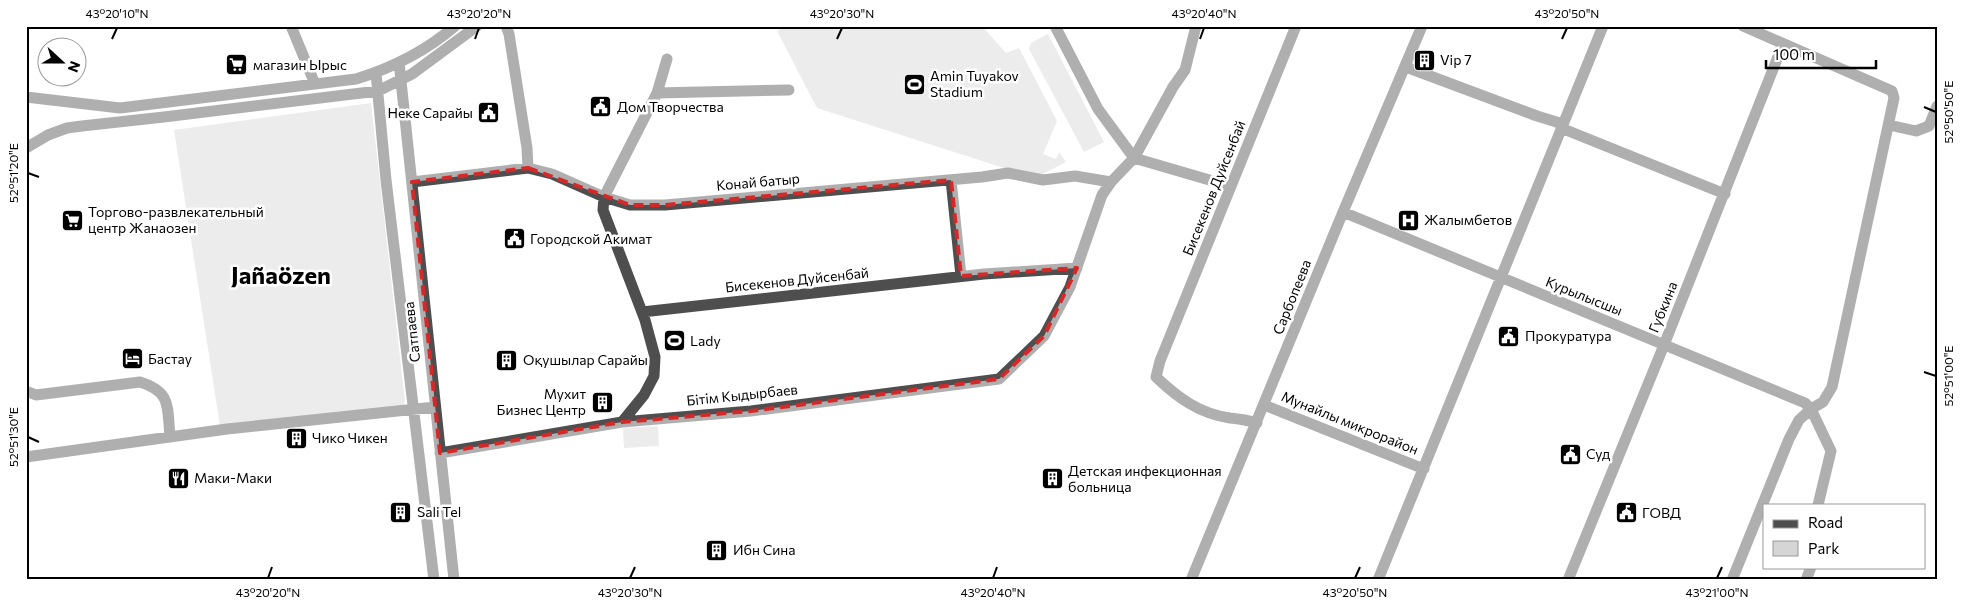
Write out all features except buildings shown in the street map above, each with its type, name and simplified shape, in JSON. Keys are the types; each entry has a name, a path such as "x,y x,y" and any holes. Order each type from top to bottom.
{"street":[{"path":"291,26 315,84"},
{"path":"26,97 120,108 356,79 376,73 431,46 454,26"},
{"path":"26,148 48,135 67,128 378,91 412,74 477,26"},
{"path":"506,26 510,34 527,148 528,168"},
{"path":"1055,26 1098,109 1134,158 1230,186"},
{"name":"Бiтiм Кыдырбаев","path":"440,453 622,422 751,410 999,379 1044,336 1070,287 1102,196 1111,182 1134,158 1185,70 1196,26"},
{"name":"Бисекенов Дуйсенбай","path":"1257,423 1244,418 1230,418 1194,408 1156,377 1160,361 1296,26"},
{"name":"Сарбопеева","path":"1191,580 1422,26"},
{"path":"1378,580 1603,26"},
{"path":"1732,580 1789,439 1799,420 1811,409 1823,402 1832,387 1894,98 1892,91 1743,26"},
{"name":"Губкина","path":"1568,580 1725,194 1783,44"},
{"path":"622,422 644,395 654,376 655,357 642,312 603,210 604,197 657,93 667,59"},
{"name":"Сатпаева","path":"399,62 454,580"},
{"path":"1406,67 1537,116 1725,194"},
{"name":"Сатпаева","path":"376,73 387,189 434,580"},
{"path":"657,93 789,90"},
{"path":"1889,125 1916,131 1928,126 1937,106"},
{"name":"Конай батыр","path":"412,182 528,168 552,174 604,197 630,205 665,205 951,180 1008,173 1043,180 1075,176 1111,182"},
{"path":"951,180 960,276"},
{"name":"Курылысшы","path":"1343,212 1805,403 1811,409"},
{"name":"Бисекенов Дуйсенбай","path":"642,312 960,276 1077,268"},
{"path":"26,391 36,395 140,382 153,386 166,400 170,436"},
{"name":"Мунайлы микрорайон","path":"1264,405 1424,469"},
{"path":"26,457 170,436 436,407"},
{"path":"1811,409 1831,451 1818,504"},
{"path":"425,500 445,497"},
{"path":"1806,580 1811,568"}],"highlighted area":[{"path":"528,168 630,205 665,205 951,180 961,276 1077,268 1044,336 999,379 751,411 622,422 440,453 412,182"}],"green space":[{"name":"Amin Tuyakov Stadium","path":"786,26 982,26 1006,53 1019,48 1057,121 1043,154 1056,159 1059,152 1066,162 1035,178 817,108 777,31"},
{"path":"1048,34 1104,142 1084,152 1029,49 1031,43"},
{"path":"371,103 405,401 403,406 220,426 174,130"},
{"path":"658,426 659,446 624,448 623,428"}],"place":[{"name":"Vip 7","path":"1424,60"},
{"name":"магазин Ырыс","path":"237,65"},
{"name":"Amin Tuyakov Stadium","path":"914,84"},
{"name":"Дом Творчества","path":"601,107"},
{"name":"Неке Сарайы","path":"489,113"},
{"name":"Торгово-развлекательный центр Жанаозен","path":"72,220"},
{"name":"Жалымбетов","path":"1408,220"},
{"name":"Городской Акимат","path":"514,239"},
{"name":"Прокуратура","path":"1509,336"},
{"name":"Lady","path":"674,341"},
{"name":"Бастау","path":"132,359"},
{"name":"Оқушылар Сарайы","path":"507,360"},
{"name":"Мухит Бизнес Центр","path":"602,402"},
{"name":"Чико Чикен","path":"296,438"},
{"name":"Суд","path":"1570,454"},
{"name":"Маки-Маки","path":"178,478"},
{"name":"Детская инфекционная больница","path":"1052,479"},
{"name":"Sali Tel","path":"401,512"},
{"name":"ГОВД","path":"1626,513"},
{"name":"Ибн Сина","path":"717,550"}],"district":[{"name":"Jañaözen","path":"281,276"}]}
